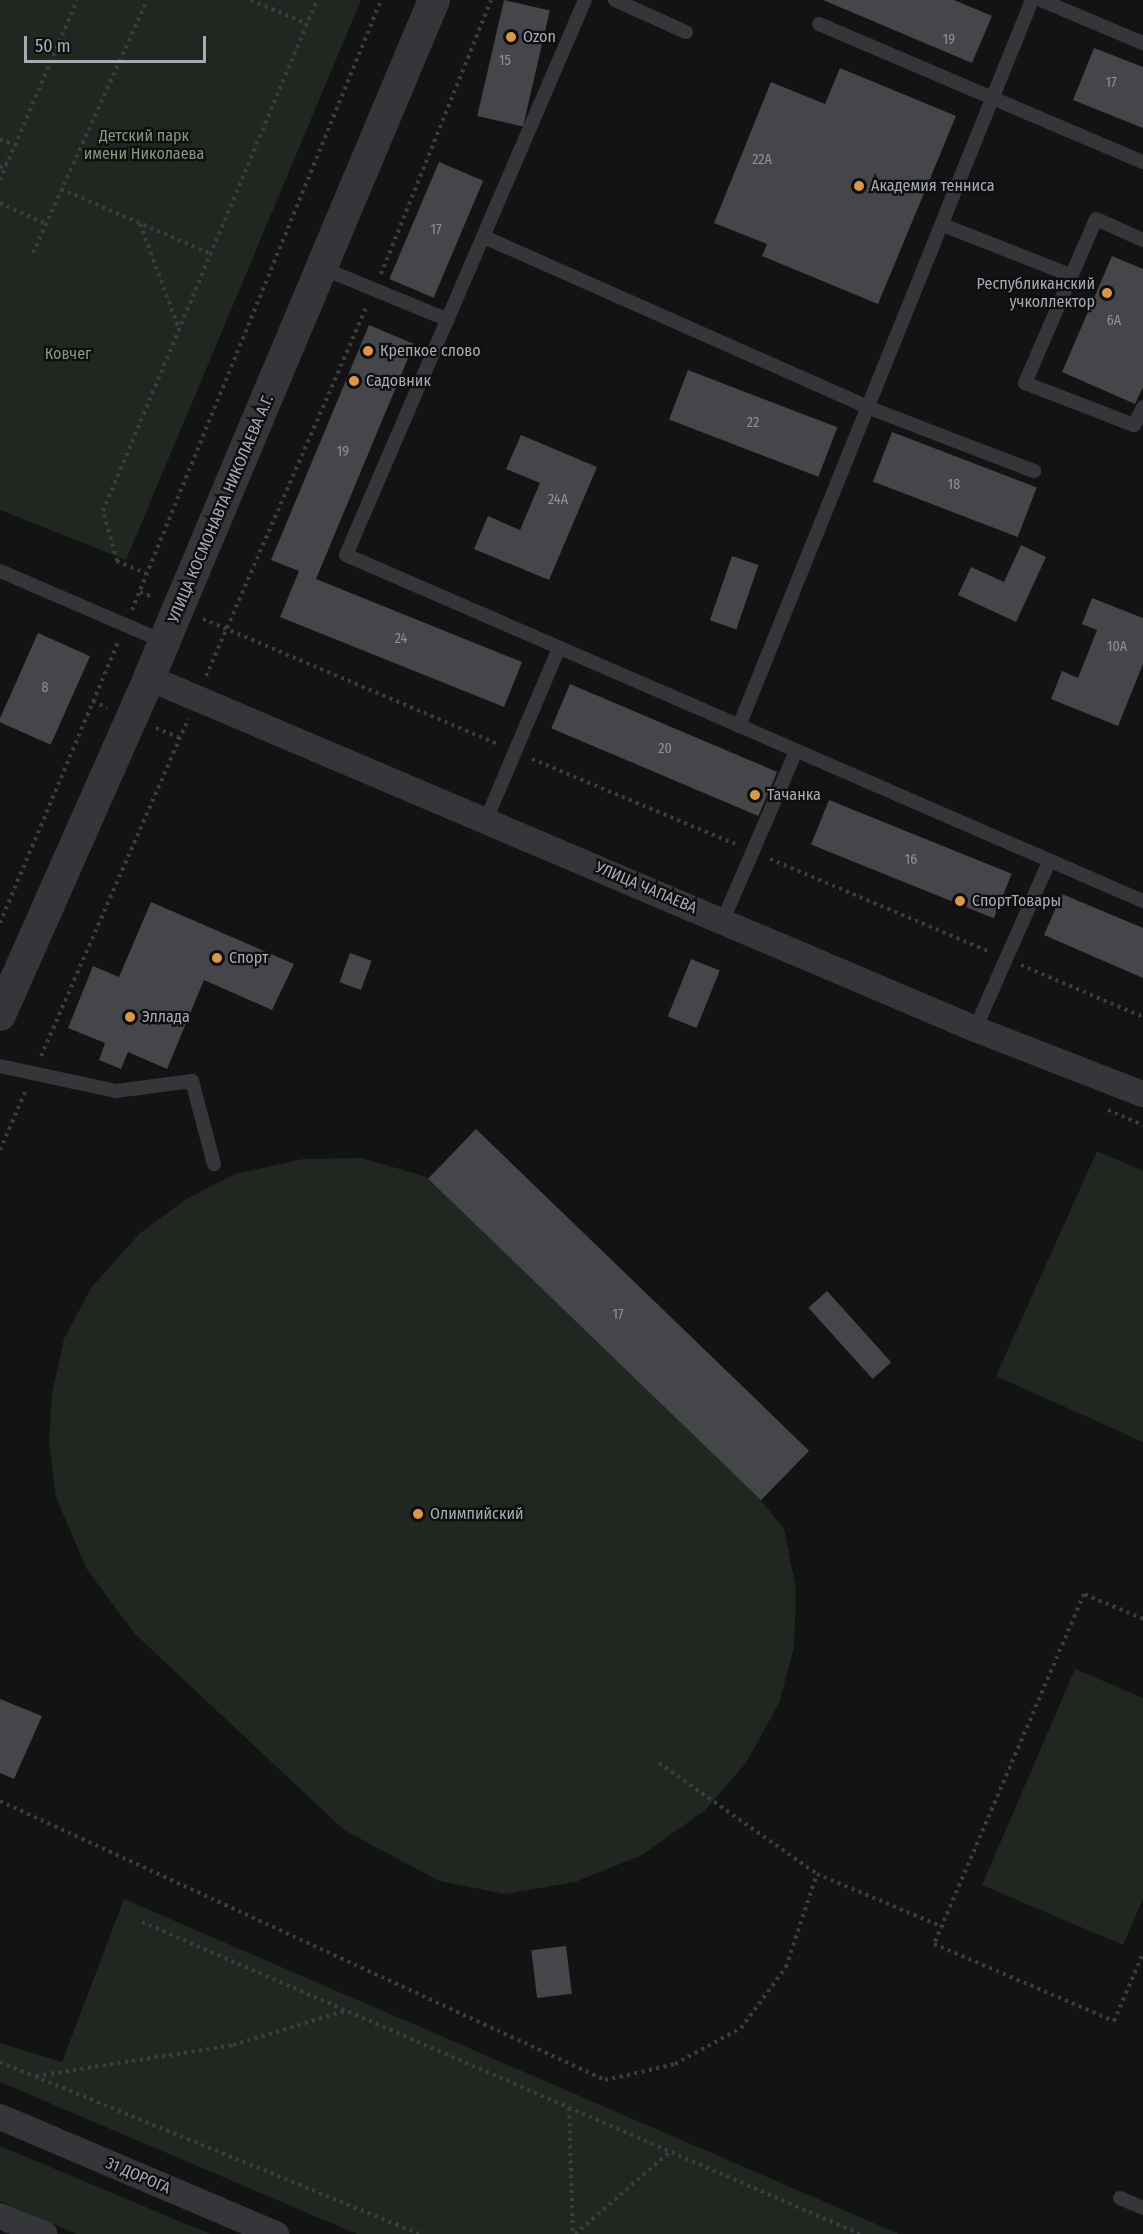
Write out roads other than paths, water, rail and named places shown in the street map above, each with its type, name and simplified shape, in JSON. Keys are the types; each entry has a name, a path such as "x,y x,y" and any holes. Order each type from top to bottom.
{"street":[{"name":"УЛИЦА КОСМОНАВТА НИКОЛАЕВА А.Г.","path":"0,1015 7,982 165,642 434,0"},
{"name":"УЛИЦА ЧАПАЕВА","path":"149,678 975,1029 1143,1094"},
{"name":"31 ДОРОГА","path":"0,2117 276,2234"},
{"path":"0,2216 44,2234"}],"lane":[{"path":"585,0 346,555 1143,901"},
{"path":"615,0 686,32"},
{"path":"739,726 867,407 944,225 1032,0"},
{"path":"1041,0 1143,43"},
{"path":"819,24 1143,162"},
{"path":"1143,240 1096,219 1025,382 1134,425 1143,406"},
{"path":"944,225 1071,275"},
{"path":"483,237 867,407 1034,471"},
{"path":"322,268 448,320"},
{"path":"0,571 165,642"},
{"path":"486,820 559,648"},
{"path":"723,920 796,751"},
{"path":"975,1029 1004,958 1049,862"},
{"path":"0,1066 116,1091 192,1081 214,1164"},
{"path":"1120,2199 1143,2208"}],"place":[{"name":"Ozon","path":"511,37"},
{"name":"Академия тенниса","path":"859,186"},
{"name":"Республиканский учколлектор","path":"1107,293"},
{"name":"Крепкое слово","path":"368,351"},
{"name":"Садовник","path":"354,381"},
{"name":"Тачанка","path":"755,795"},
{"name":"СпортТовары","path":"960,901"},
{"name":"Спорт","path":"217,958"},
{"name":"Эллада","path":"130,1017"},
{"name":"Олимпийский","path":"418,1514"}],"park label":[{"name":"Детский парк имени Николаева","path":"144,145"},
{"name":"Ковчег","path":"68,354"}]}
